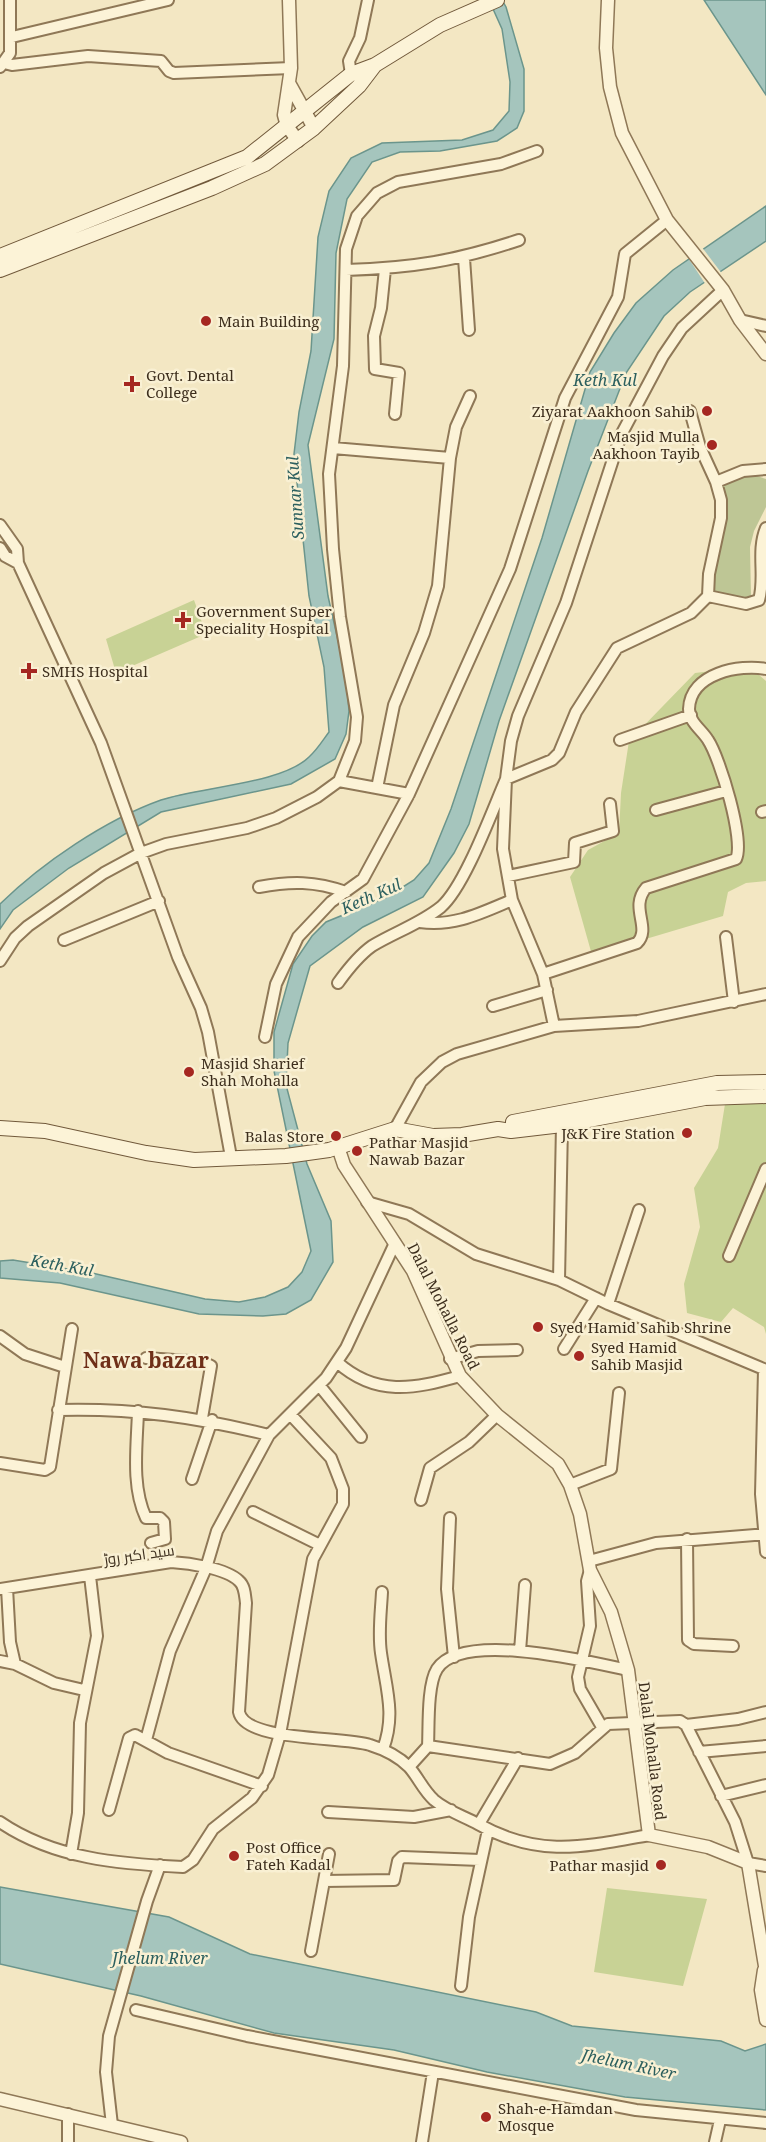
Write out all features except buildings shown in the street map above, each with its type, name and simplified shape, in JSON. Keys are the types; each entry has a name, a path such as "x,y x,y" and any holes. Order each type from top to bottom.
{"main road":[{"path":"0,256 247,157 351,74 375,65 440,25 476,7 497,0"},
{"path":"0,270 212,188 264,164 314,128 359,86 375,65"},
{"path":"498,1129 508,1123 717,1083 766,1082"},
{"path":"0,1128 45,1131 146,1153 194,1160 286,1156 334,1148 395,1128 433,1136 462,1135 498,1129 511,1131 562,1125 705,1098 766,1096"}],"street":[{"path":"2,65 10,52 12,37 10,0"},
{"path":"12,37 168,0"},
{"path":"289,0 291,68 284,115 287,126 298,141"},
{"path":"351,74 348,61 360,38 368,0"},
{"path":"608,0 606,48 610,87 622,133 667,220 719,286 740,320 766,354"},
{"path":"2,65 88,56 163,62 169,71 174,73 291,68"},
{"path":"289,83 314,128"},
{"path":"0,961 15,938 28,926 104,873 141,853 166,844 248,828 276,818 317,797 339,781 355,741 357,717 340,617 329,474 344,366 346,249 357,216 377,193 398,182 501,164 537,151"},
{"path":"265,1037 270,1007 285,960 298,937 331,902 363,879 409,794 510,569 565,398 618,297 625,254 667,220"},
{"path":"346,270 385,269 464,258 519,240"},
{"path":"464,258 468,330"},
{"path":"385,269 373,349 375,369 399,373 395,414"},
{"path":"554,1026 543,974 512,900 503,849 506,779 511,741 518,716 566,603 621,435 663,356 682,328 719,286"},
{"path":"740,320 766,326"},
{"path":"377,788 394,705 424,633 438,586 450,458 456,427 470,396"},
{"path":"338,983 352,962 372,946 420,922 443,906 460,880 506,779 552,760 559,753 576,712 617,648 691,613 708,596 709,574 721,518 721,500 716,482 700,447 690,411"},
{"path":"333,448 450,458"},
{"path":"716,482 743,471 766,469"},
{"path":"0,525 17,551 18,563 102,743 178,957 201,1008 208,1032 231,1157"},
{"path":"708,596 746,604 759,600 762,585 760,549 766,528"},
{"path":"0,548 5,556 18,563"},
{"path":"543,974 637,943 642,934 638,901 646,888 736,859 739,838 709,740 691,715 692,696 701,684 714,675 752,667 766,669"},
{"path":"620,740 691,715"},
{"path":"339,781 409,794"},
{"path":"656,810 726,791"},
{"path":"508,876 574,862 575,843 613,831 610,804"},
{"path":"259,887 297,882 317,883 346,892"},
{"path":"420,922 438,924 459,921 512,900"},
{"path":"64,940 159,901"},
{"path":"726,937 734,1002"},
{"path":"493,1006 547,990"},
{"path":"395,1128 421,1082 442,1062 457,1054 554,1026 638,1021 766,994"},
{"path":"559,1280 562,1125"},
{"name":"Dalal Mohalla Road","path":"334,1148 413,1271 450,1359 460,1376 497,1415 558,1464 570,1485 580,1514 590,1565 611,1612 628,1670 649,1835"},
{"path":"729,1256 763,1185 766,1169"},
{"path":"367,1202 409,1214 476,1254 559,1280 608,1304 765,1370 761,1494 766,1552"},
{"path":"608,1304 639,1210"},
{"path":"146,1740 170,1651 206,1568 217,1531 269,1435 319,1385 338,1362 372,1299 395,1243"},
{"path":"564,1349 596,1298"},
{"path":"0,1463 49,1469 72,1329"},
{"path":"0,1336 25,1354 65,1367"},
{"path":"450,1359 478,1351 517,1350"},
{"path":"146,1358 208,1363 212,1373 207,1419 192,1479"},
{"path":"338,1362 361,1381 383,1385 410,1387 460,1376"},
{"path":"319,1385 361,1437"},
{"path":"570,1485 611,1469 619,1393"},
{"path":"58,1410 138,1411 207,1419 269,1435"},
{"path":"138,1411 136,1473 139,1495 146,1518 160,1518 164,1522 165,1539 151,1543"},
{"path":"0,1822 71,1854 94,1860 188,1865 213,1829 229,1819 262,1786 280,1734 309,1578 320,1545 339,1513 343,1489 331,1458 290,1414"},
{"path":"421,1500 430,1468 468,1442 497,1415"},
{"path":"253,1512 320,1545"},
{"path":"450,1518 447,1589 454,1657"},
{"path":"602,1727 580,1689 578,1677 590,1626 587,1581 590,1565 628,1548 687,1539 765,1534"},
{"path":"687,1539 688,1640 694,1644 733,1647"},
{"name":"سید اکبر روڑ","path":"4,1589 171,1562 206,1568 232,1576 243,1586 246,1603 239,1712 242,1721 247,1725 280,1734"},
{"path":"71,1854 78,1813 80,1723 84,1690 97,1636 90,1576"},
{"path":"520,1651 525,1585"},
{"path":"4,1589 15,1664"},
{"path":"382,1592 380,1651 391,1711 391,1725 383,1749"},
{"path":"409,1767 428,1746 435,1674 442,1663 454,1657 485,1650 520,1651 582,1660 628,1670"},
{"path":"0,1661 15,1664 54,1683 84,1690"},
{"path":"428,1746 550,1764 575,1753 602,1727 616,1723 673,1720 686,1725 738,1719 766,1712"},
{"path":"686,1725 735,1822 748,1863 765,1971 761,1979 766,2020"},
{"path":"280,1734 348,1741 383,1749 409,1767 423,1788 451,1810 514,1841 539,1847 594,1846 649,1835 708,1847 748,1863 766,1866"},
{"path":"109,1810 129,1738 135,1735 168,1753 262,1786"},
{"path":"699,1752 766,1746"},
{"path":"461,1986 483,1827 518,1758"},
{"path":"721,1797 766,1785"},
{"path":"328,1812 414,1817 451,1810"},
{"path":"311,1951 329,1854"},
{"path":"324,1881 394,1880 398,1861 402,1857 480,1860"},
{"path":"112,2125 106,2060 113,2018 147,1901 160,1865"},
{"path":"136,2010 248,2036 636,2110 766,2123"},
{"path":"422,2142 433,2072"},
{"path":"0,2099 180,2142"},
{"path":"68,2114 68,2142"},
{"path":"715,2142 720,2120"}],"green space":[{"path":"751,474 766,479 766,507 754,531 750,547 751,598 746,600 710,595 720,482"},
{"path":"194,600 206,634 116,673 106,639"},
{"path":"720,670 759,675 766,681 766,881 746,883 728,892 723,916 592,955 570,877 588,850 619,833 621,793 629,741 695,673"},
{"path":"766,1102 766,1334 764,1327 733,1308 721,1322 687,1313 684,1284 700,1227 694,1188 718,1148 725,1104"},
{"path":"607,1888 707,1899 683,1986 594,1972"}],"water":[{"path":"489,0 502,0 506,7 524,69 524,111 517,128 497,141 440,151 400,152 372,162 347,199 336,253 334,339 308,445 328,596 346,676 349,711 346,734 335,759 291,784 161,812 69,868 13,910 0,929 0,904 35,873 75,844 118,819 161,800 260,779 296,766 309,757 329,732 324,667 309,596 294,454 299,412 311,351 318,237 329,191 351,158 382,143 462,140 493,130 509,111 510,82 502,29"},
{"path":"704,0 766,0 766,95"},
{"name":"Keth Kul","path":"766,206 766,241 690,292 664,316 626,373 588,471 499,721 469,824 454,853 423,897 363,927 310,966 288,1043 286,1085 307,1164 331,1221 333,1262 311,1300 286,1314 263,1316 199,1314 60,1283 0,1278 0,1261 13,1260 92,1273 205,1299 239,1302 265,1297 288,1287 302,1272 311,1251 274,1071 274,1032 293,964 312,936 326,922 387,897 414,880 429,863 451,809 542,538 590,372 636,303 673,270"},
{"name":"Jhelum River","path":"0,1887 169,1917 250,1954 536,2012 572,2026 721,2041 745,2051 766,2044 766,2110 625,2097 487,2072 394,2050 274,2033 141,1996 0,1964"}],"pier":[{"path":"701,246 723,275 706,285 687,256"}],"place":[{"name":"Main Building","path":"206,321"},
{"name":"Govt. Dental College","path":"132,384"},
{"name":"Ziyarat Aakhoon Sahib","path":"707,411"},
{"name":"Masjid Mulla Aakhoon Tayib","path":"712,445"},
{"name":"Government Super Speciality Hospital","path":"183,620"},
{"name":"SMHS Hospital","path":"29,671"},
{"name":"Masjid Sharief Shah Mohalla","path":"189,1072"},
{"name":"J&K Fire Station","path":"687,1133"},
{"name":"Balas Store","path":"336,1136"},
{"name":"Pathar Masjid Nawab Bazar","path":"357,1151"},
{"name":"Syed Hamid Sahib Shrine","path":"538,1327"},
{"name":"Syed Hamid Sahib Masjid","path":"579,1356"},
{"name":"Post Office Fateh Kadal","path":"234,1856"},
{"name":"Pathar masjid","path":"661,1865"},
{"name":"Shah-e-Hamdan Mosque","path":"486,2117"}],"district":[{"name":"Nawa bazar","path":"146,1360"}],"water label":[{"name":"Sunnar Kul","path":"295,498"}]}
